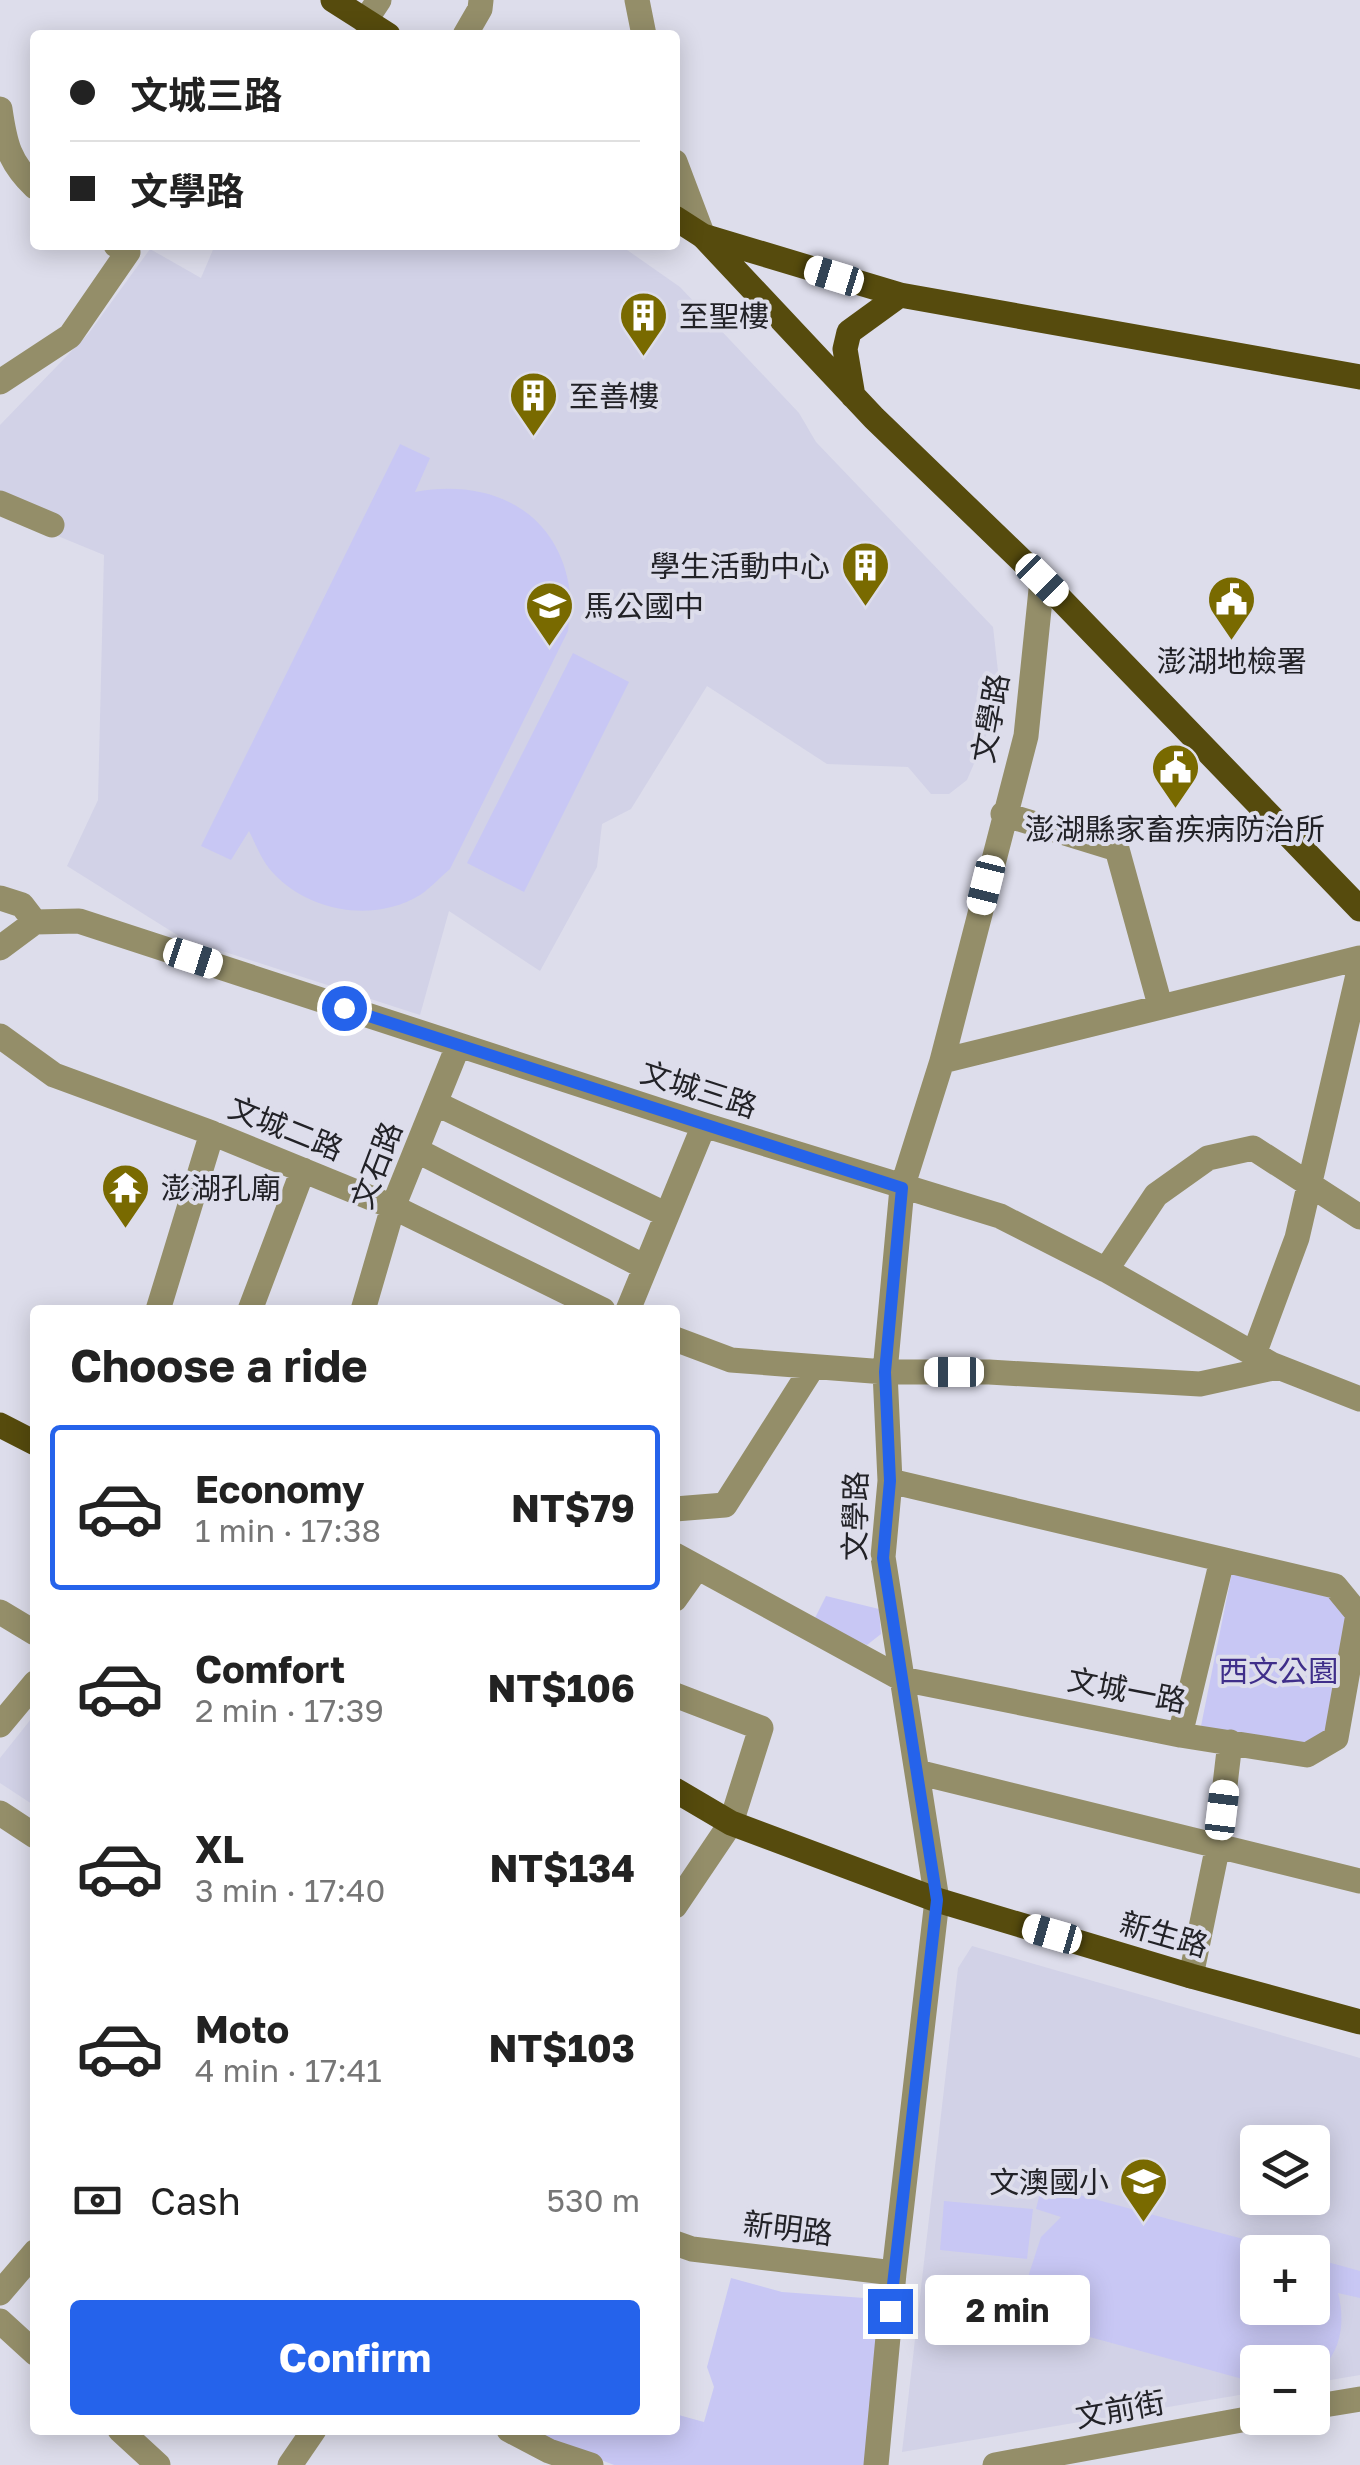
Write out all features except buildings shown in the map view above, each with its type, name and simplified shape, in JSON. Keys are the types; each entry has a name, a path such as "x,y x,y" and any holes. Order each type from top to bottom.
{"main road":[{"path":"333,0 372,10"},
{"path":"680,221 703,236 853,396 1042,580 1360,908"},
{"path":"703,236 900,295 1360,376"},
{"path":"853,396 846,350 849,332 900,295"},
{"path":"0,1425 30,1440"},
{"name":"新生路","path":"680,1793 731,1823 937,1900 1360,2022"}],"street":[{"path":"468,30 480,10 481,0"},
{"path":"637,0 643,30"},
{"path":"0,109 4,138 16,168 30,182"},
{"path":"680,175 703,236"},
{"path":"0,382 70,336 128,252 125,250"},
{"path":"0,504 52,525"},
{"name":"文學路","path":"876,2465 937,1900 883,1558 890,1481 885,1372 902,1188 942,1061 1026,736 1042,580"},
{"path":"1003,814 1117,849 1160,1006"},
{"path":"0,898 22,905 34,922 0,948"},
{"name":"文城三路","path":"34,922 79,921 704,1125 1000,1216 1106,1270 1278,1367 1360,1398"},
{"path":"942,1061 1360,958"},
{"path":"1254,1354 1297,1238 1360,966"},
{"name":"文城二路","path":"0,1036 54,1075 212,1133 393,1207 592,1305"},
{"name":"文石路","path":"364,1305 393,1207 458,1046"},
{"path":"434,1103 667,1215"},
{"path":"630,1305 704,1125"},
{"path":"160,1305 212,1133"},
{"path":"1106,1270 1156,1196 1208,1158 1253,1148 1360,1217"},
{"path":"416,1150 646,1267"},
{"path":"252,1305 302,1170"},
{"path":"680,1341 731,1360 885,1372 989,1372 1200,1384 1278,1367"},
{"path":"680,1509 726,1505 812,1368"},
{"name":"文城一路","path":"686,1562 902,1679 1180,1735 1307,1754 1336,1738 1359,1614 1335,1586 890,1481"},
{"path":"1180,1735 1222,1560"},
{"path":"0,1612 30,1630"},
{"path":"0,1725 30,1689"},
{"path":"680,1698 761,1728 731,1823 680,1899"},
{"path":"1191,1976 1218,1845 1230,1742"},
{"path":"917,1772 1360,1880"},
{"path":"0,1813 30,1833"},
{"name":"新明路","path":"680,2245 894,2272"},
{"path":"0,2293 30,2258"},
{"path":"0,2321 30,2348"},
{"path":"1330,2404 1360,2399"},
{"name":"文前街","path":"995,2465 1240,2419"},
{"path":"125,2435 158,2465"},
{"path":"290,2465 311,2435"},
{"path":"519,2435 549,2451 591,2465"}],"shaded area":[{"name":"馬公國中","path":"149,250 201,278 213,250 627,250 680,287 799,413 816,442 993,627 998,671 994,717 967,780 949,794 931,794 908,767 827,764 707,686 631,809 602,824 597,867 540,971 449,911 420,1015 182,938 67,866 98,800 104,555 48,532 0,494 0,425 89,333"},
{"path":"30,1720 30,1803 0,1783 0,1758"},
{"name":"文澳國小","path":"972,1946 1360,2058 1360,2375 1330,2380 1330,2345 1240,2345 1240,2395 902,2452 958,1968"}],"green space":[{"path":"400,444 430,458 415,492 469,490 516,506 536,521 552,540 563,564 571,597 568,631 450,869 424,892 403,903 384,909 346,910 309,899 277,877 249,831 231,860 201,846"},
{"path":"573,653 629,682 524,892 467,863"},
{"name":"西文公園","path":"1232,1572 1340,1599 1353,1620 1333,1736 1308,1750 1201,1726"},
{"path":"826,1596 879,1609 881,1634 867,1645 813,1622"},
{"path":"1042,2185 1240,2238 1240,2325 1330,2325 1330,2263 1360,2271 1360,2298 1338,2293 1341,2327 1330,2359 1330,2345 1240,2345 1240,2378 1068,2331 1054,2320 1043,2308 1028,2277 1041,2237 1061,2217 1036,2209"},
{"path":"944,2201 1033,2209 1027,2259 940,2250"},
{"path":"731,2278 782,2292 878,2299 870,2465 614,2465 537,2435 680,2435 680,2415 704,2422 714,2387 707,2367"}],"place":[{"name":"至聖樓","path":"644,358"},
{"name":"至善樓","path":"534,438"},
{"name":"學生活動中心","path":"865,608"},
{"name":"澎湖地檢署","path":"1232,642"},
{"name":"馬公國中","path":"549,648"},
{"name":"澎湖縣家畜疾病防治所","path":"1175,810"},
{"name":"澎湖孔廟","path":"126,1230"},
{"name":"文澳國小","path":"1144,2224"}],"route":[{"path":"344,1008 902,1188 885,1372 890,1481 883,1558 937,1900 890,2311"}]}
